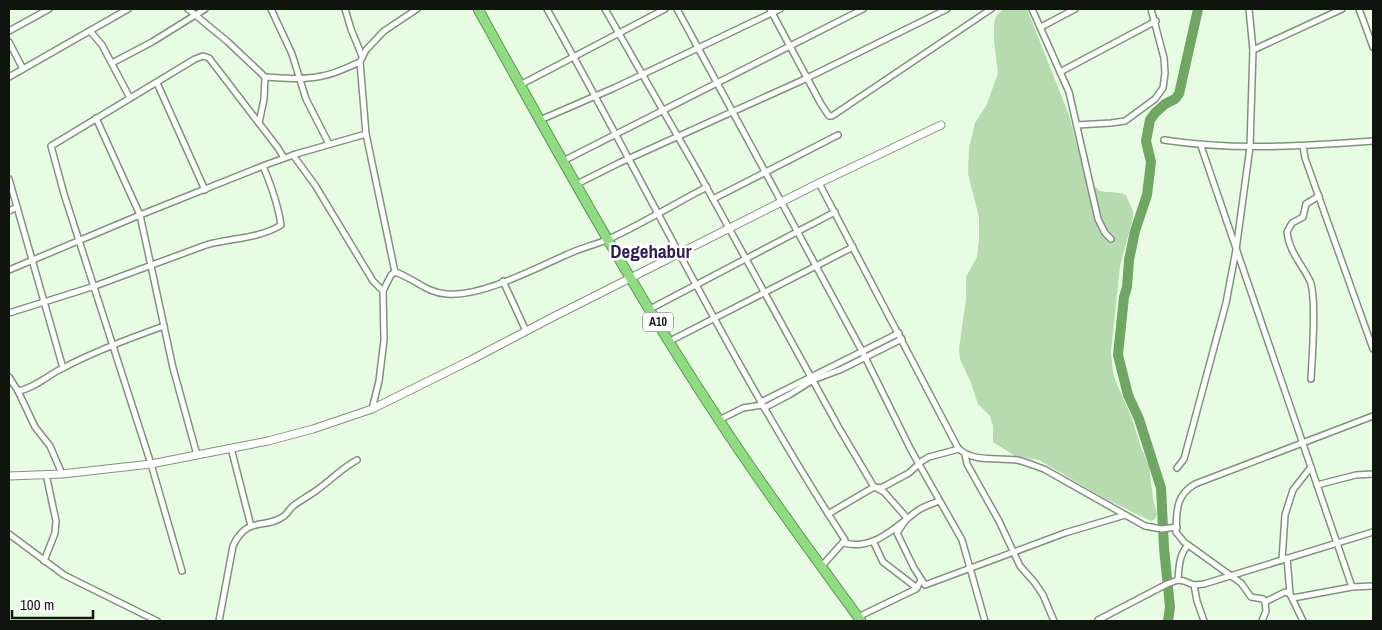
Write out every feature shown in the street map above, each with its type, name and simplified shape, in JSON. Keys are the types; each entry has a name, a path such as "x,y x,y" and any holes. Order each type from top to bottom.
{"highway":[{"name":"A10","path":"478,9 631,279 719,420 821,567 860,619"}],"street":[{"path":"9,31 49,9"},
{"path":"9,77 128,9"},
{"path":"188,9 196,14 265,77 300,78 322,76 339,72 360,62"},
{"path":"112,63 152,42 205,9"},
{"path":"271,9 292,54 306,100 328,144"},
{"path":"345,9 362,56"},
{"path":"417,9 384,31 362,56 360,62 366,134 395,272 428,290 444,294 478,291 583,247 608,239 707,187"},
{"path":"547,9 630,158 762,405 845,540 821,567"},
{"path":"605,9 707,187 839,428 874,487 884,492 907,518"},
{"path":"520,85 665,9"},
{"path":"677,9 862,351 919,464 962,540 985,621"},
{"path":"540,120 643,74 771,11 780,9"},
{"path":"563,161 863,9"},
{"path":"577,184 807,78 947,9"},
{"path":"771,11 821,104 829,116 832,116 991,9"},
{"path":"1032,9 1069,92 1098,219 1105,233 1111,239"},
{"path":"1041,26 1075,9"},
{"path":"1077,125 1111,124 1125,121 1155,99 1162,88 1166,73 1152,9"},
{"path":"1177,468 1184,459 1226,303 1236,250 1250,148 1253,50 1249,9"},
{"path":"1253,50 1342,9"},
{"path":"1359,9 1373,47"},
{"path":"1060,72 1156,21"},
{"path":"90,31 102,45 130,98"},
{"path":"9,42 23,69"},
{"path":"182,571 151,464 64,194 51,146 202,56 210,58 284,158"},
{"path":"259,124 264,99 265,77"},
{"path":"157,83 205,190"},
{"path":"96,118 140,214 173,368 197,455"},
{"path":"9,476 62,474 151,464 313,429 372,409 820,183 940,125"},
{"path":"9,270 140,214 284,158 366,134"},
{"path":"713,199 838,135"},
{"path":"1164,140 1201,146 1250,148 1373,141"},
{"path":"1201,146 1352,587"},
{"path":"1303,146 1305,158 1318,196 1373,349"},
{"path":"293,155 314,185 373,281 383,291"},
{"path":"9,313 94,286 206,245 274,230 281,225 272,187 263,166"},
{"path":"9,179 62,368"},
{"path":"820,183 960,450 965,455 1020,460 1044,469 1150,527 1162,529 1177,527"},
{"path":"1311,379 1313,309 1310,282 1291,251 1286,232 1292,224 1303,217 1306,204 1318,196"},
{"path":"9,211 17,207"},
{"path":"650,309 835,212"},
{"path":"670,341 853,247"},
{"path":"372,409 379,381 384,340 383,291 390,275 395,272"},
{"path":"503,282 526,331"},
{"path":"18,391 27,390 62,368 164,326"},
{"path":"719,420 743,408 762,405 789,395 812,378 839,362 899,333"},
{"path":"762,405 786,389 812,378 842,369 902,339"},
{"path":"839,362 842,369"},
{"path":"9,376 35,427 50,446 62,474"},
{"path":"786,389 789,395"},
{"path":"1262,621 1266,611 1263,599 1251,597 1242,583 1188,545 1176,532 1179,500 1185,490 1194,484 1373,416"},
{"path":"231,448 251,526"},
{"path":"828,514 874,487 881,488 909,473 929,457 960,450"},
{"path":"965,455 967,464 999,521 1020,566 1044,596 1054,621"},
{"path":"219,621 234,546 237,538 243,531 251,526 284,516 291,508 345,466 357,460"},
{"path":"1303,621 1292,596 1284,559 1285,515 1293,490 1311,467"},
{"path":"44,561 52,543 56,527 46,474"},
{"path":"1317,485 1356,475 1373,474"},
{"path":"844,543 854,545 873,541 886,535 923,507 939,501"},
{"path":"907,518 897,533 925,585 1065,533 1126,515"},
{"path":"1098,620 1166,584 1178,580 1194,586 1373,532"},
{"path":"9,534 64,575 157,621"},
{"path":"873,541 883,562 917,588"},
{"path":"1178,580 1179,563 1188,545"},
{"path":"860,619 917,588 921,580"},
{"path":"1194,586 1197,602 1204,621"},
{"path":"1265,602 1285,592 1292,596 1352,587 1373,586"}],"green space":[{"path":"1027,9 1069,115 1084,173 1099,191 1126,195 1133,211 1133,218 1120,266 1111,352 1116,382 1131,416 1149,466 1157,514 1155,519 1151,521 1106,499 1039,460 1015,456 993,442 993,426 990,416 978,404 960,359 959,349 966,299 966,277 977,257 979,240 979,217 968,174 969,148 975,123 987,104 998,73 994,23 997,15 1002,10"}],"waterway":[{"path":"1168,621 1170,607 1164,548 1161,488 1139,419 1128,395 1118,355 1129,260 1135,231 1147,195 1151,162 1146,141 1150,120 1165,104 1175,99 1179,94 1198,9"}],"district":[{"name":"Degehabur","path":"651,251"}]}
